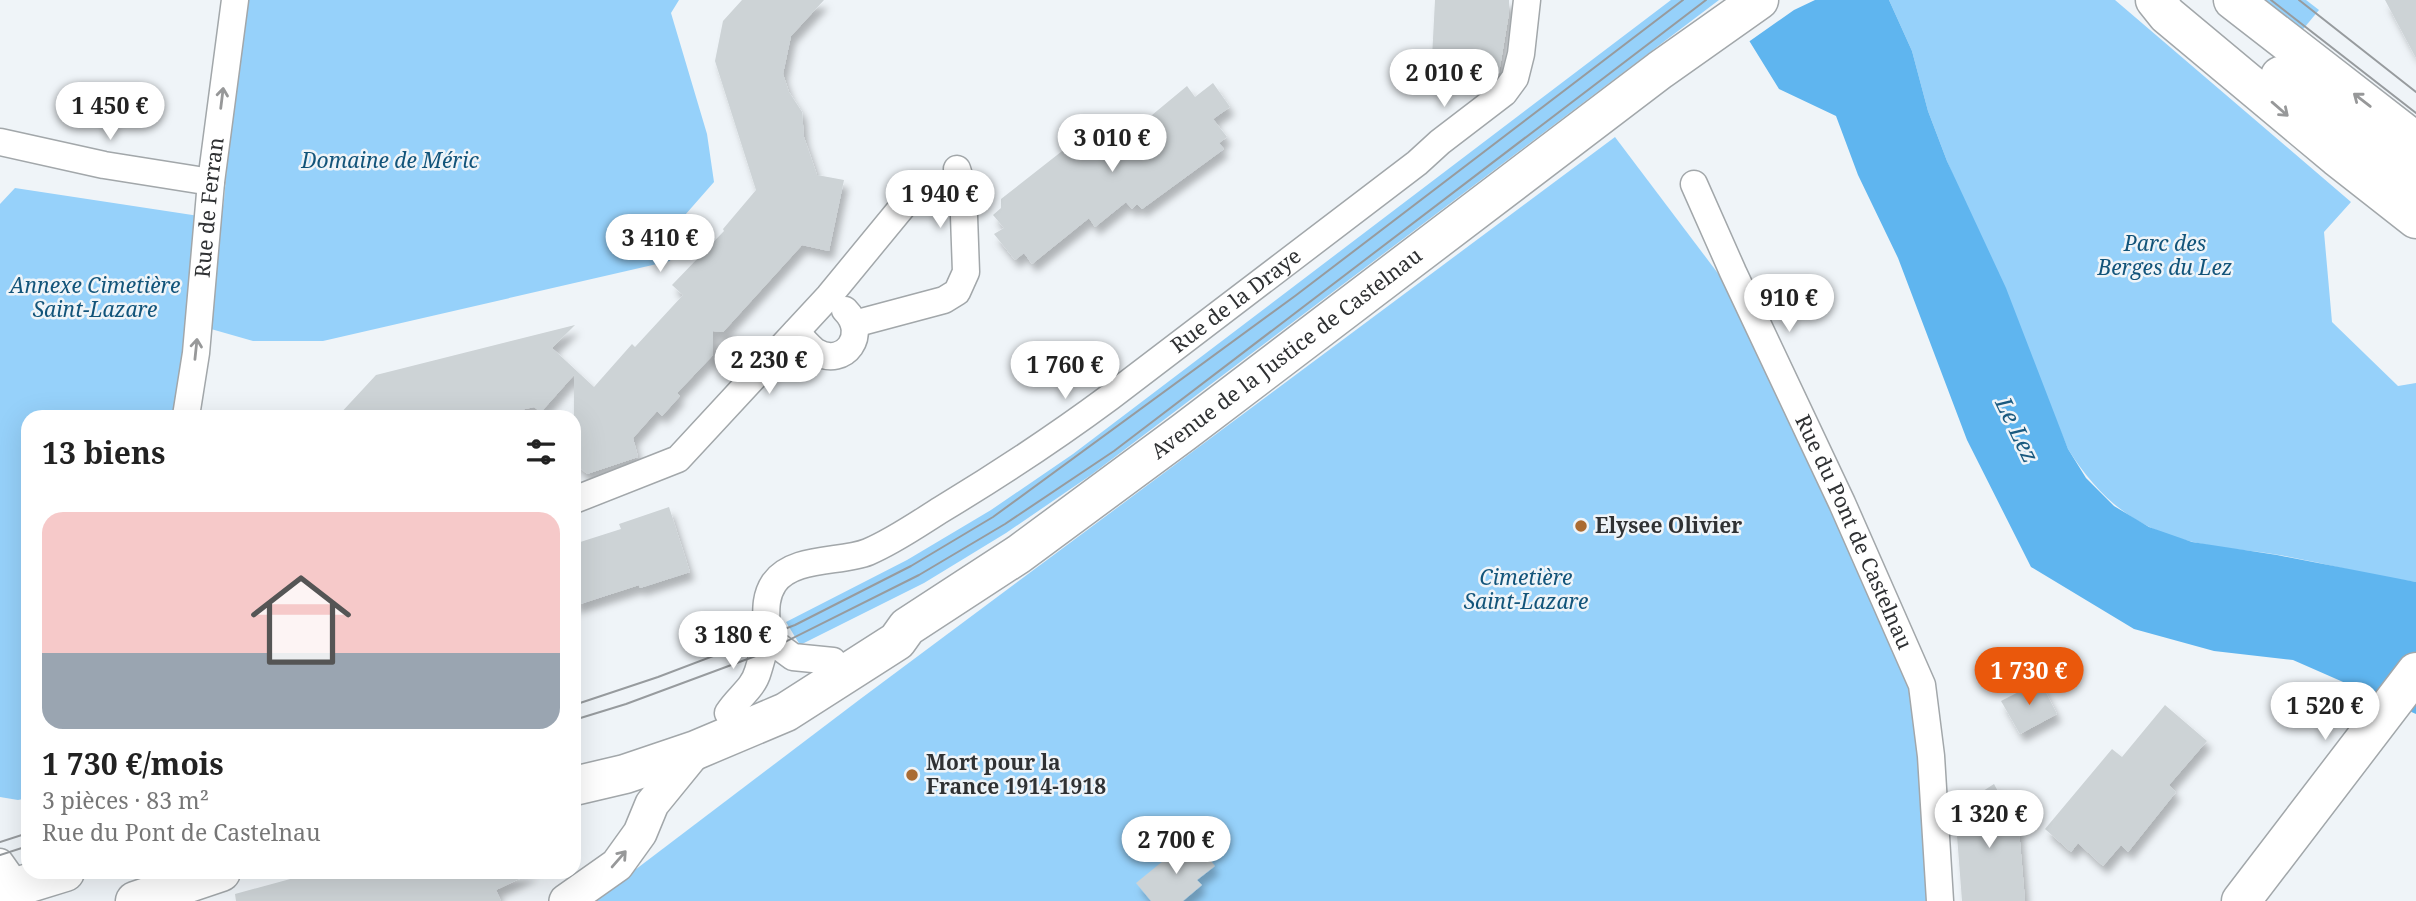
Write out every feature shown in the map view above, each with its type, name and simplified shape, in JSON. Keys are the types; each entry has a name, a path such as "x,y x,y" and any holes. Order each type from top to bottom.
{"main road":[{"name":"Avenue de la Justice de Castelnau","path":"581,784 625,774 695,750 786,712 897,641 906,627 1019,554 1660,70 1759,0"},
{"path":"2155,0 2167,15 2337,157 2416,219"},
{"path":"2182,0 2416,184"},
{"path":"2233,0 2416,142"},
{"name":"Avenue de la Justice de Castelnau","path":"581,759 670,734 728,713 748,710 776,697 890,628 906,627"},
{"path":"2241,901 2416,672"},
{"path":"13,885 37,879"},
{"path":"69,901 81,879"},
{"path":"135,901 200,879"}],"street":[{"name":"Rue de Ferran","path":"187,410 196,353 211,182 234,0"},
{"name":"Rue de la Draye","path":"728,713 737,700 750,690 758,673 766,642 766,603 774,583 785,573 806,564 853,556 876,548 989,481 1121,389 1408,170 1504,93 1515,78 1521,54 1527,0"},
{"path":"0,142 104,165 211,182"},
{"path":"854,324 944,300 957,292 966,272 963,188 957,169"},
{"name":"Rue du Pont de Castelnau","path":"1695,184 1733,272 1842,503 1922,685 1931,756 1940,901"},
{"path":"581,497 678,459 829,296 903,206"},
{"path":"796,332 816,352 830,355 848,350 854,341 854,324 848,313 829,296"},
{"path":"766,642 778,646 793,657 833,661"},
{"path":"566,901 617,864 640,833 652,804 695,750"}],"green space":[{"name":"Domaine de Méric","path":"248,0 679,0 671,13 707,134 714,182 685,215 670,261 323,341 253,341 211,329 216,252 224,200 236,63"},
{"path":"1671,0 1719,0 1091,475 1006,533 924,583 800,645 786,622 907,560 991,510 1073,454"},
{"name":"Parc des Berges du Lez","path":"1889,0 2115,0 2351,202 2324,232 2332,322 2398,386 2416,383 2416,582 2172,536 2136,520 2106,497 2092,482 2068,449 1947,161 1928,111 1912,51"},
{"path":"2252,0 2306,0 2319,10 2299,34"},
{"name":"Cimetière Saint-Lazare","path":"1615,137 1726,284 1842,524 1914,697 1931,901 594,901 859,700"},
{"name":"Annexe Cimetière Saint-Lazare","path":"15,188 199,216 179,410 21,410 21,799 18,800 0,797 0,204"}],"water":[{"name":"Le Lez","path":"1724,0 1889,0 1912,51 1928,111 1947,161 2006,288 2068,449 2086,478 2114,506 2149,527 2192,542 2277,555 2416,582 2416,714 2293,660 2214,651 2134,629 2031,567 1967,440 1898,258 1858,175 1836,116 1779,89"}],"pier":[{"path":"1720,0 1815,0 1794,10 1747,43"}],"building":[{"path":"742,0 824,0 791,36 783,74 789,92 802,112 804,137 817,175 844,180 829,251 802,245 723,332 713,331 713,355 677,393 680,396 662,416 657,411 633,438 638,457 587,474 581,468 581,410 574,410 574,375 543,410 534,407 521,410 344,410 376,375 575,325 552,348 594,387 632,344 635,347 683,295 672,285 724,231 756,190 715,61 723,21"},
{"path":"1435,0 1509,0 1499,73 1486,87 1431,77"},
{"path":"2385,0 2416,0 2416,58"},
{"path":"1213,83 1230,107 1213,119 1227,137 1219,143 1224,149 1142,209 1137,204 1132,209 1126,202 1095,227 1089,218 1032,264 1024,253 1015,260 994,234 1004,228 993,215 1001,208 1001,199 1066,148 1070,152 1092,135 1099,144 1128,121 1134,130 1187,86 1195,97"},
{"path":"669,507 690,572 581,604 581,542 621,529 619,524"},
{"path":"2040,681 2057,714 2020,734 2001,701"},
{"path":"2165,705 2207,741 2169,785 2176,792 2128,852 2121,845 2103,866 2078,843 2071,852 2045,829 2112,749 2122,757"},
{"path":"1994,784 2019,830 2025,901 1962,901 1955,809"},
{"path":"1196,843 1215,866 1197,880 1202,885 1183,901 1151,901 1136,883 1174,852 1178,857"},
{"path":"290,879 519,879 496,890 501,901 236,901 235,894"}],"tram line":[{"path":"581,703 658,677 795,625 911,566 993,517 1295,296 1683,0"},
{"path":"581,718 761,654 919,575 1005,524 1114,451 1706,0"},
{"path":"2271,0 2416,113"},
{"path":"2299,0 2416,92"},
{"path":"0,842 21,835"},
{"path":"0,855 21,848"}],"place":[{"name":"Elysee Olivier","path":"1581,526"},
{"name":"Mort pour la France 1914-1918","path":"912,775"}]}
